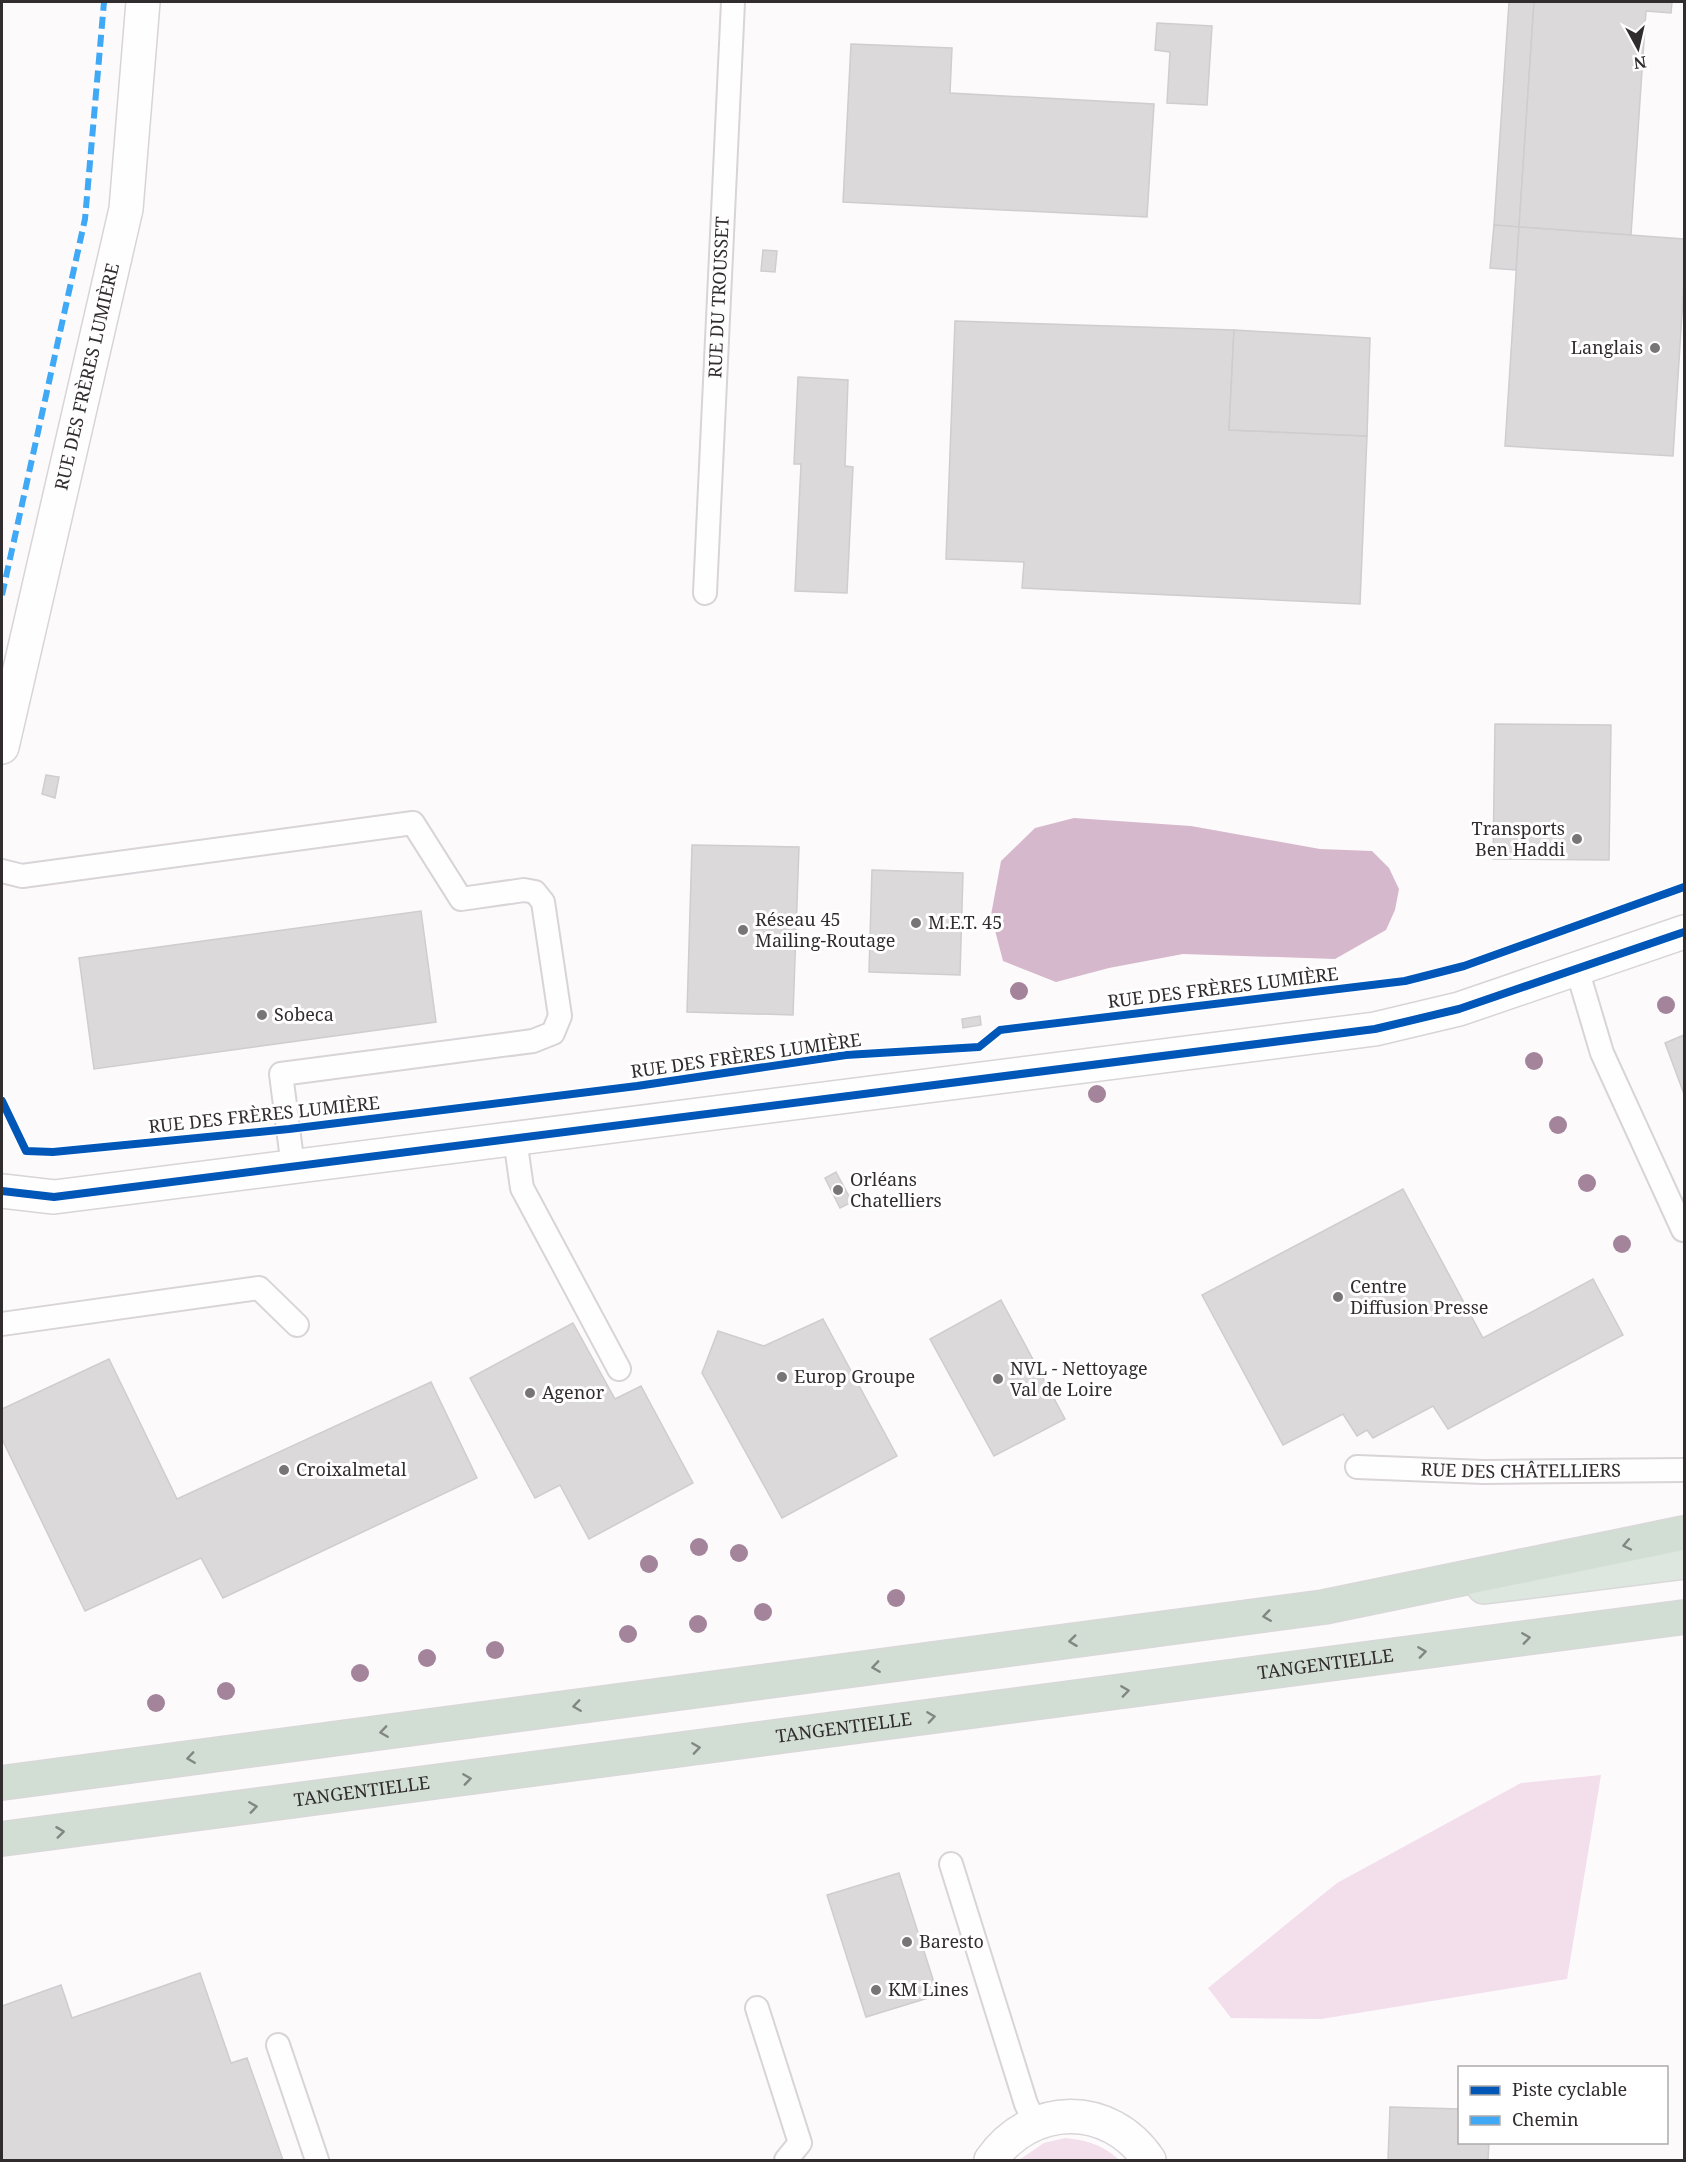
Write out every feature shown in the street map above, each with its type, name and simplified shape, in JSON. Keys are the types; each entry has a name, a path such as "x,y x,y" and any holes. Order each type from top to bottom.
{"highway":[{"path":"2,1784 1324,1607 1684,1533"},
{"name":"TANGENTIELLE","path":"2,1839 1684,1617"}],"main road":[{"path":"1324,1607 1684,1562"}],"street":[{"name":"RUE DES FRÈRES LUMIÈRE","path":"2,747 126,209 143,2"},
{"path":"2,1191 54,1197 1375,1029 1460,1009 1684,932"},
{"path":"991,2160 1000,2147 1035,2122 1069,2117 1103,2122 1123,2133 1149,2160"}],"lane":[{"name":"RUE DU TROUSSET","path":"705,593 733,2"},
{"path":"2,871 22,876 413,823 461,899 524,890 535,892 543,902 560,1016 553,1033 533,1041 281,1074 293,1167"},
{"path":"1577,969 1602,1053 1683,1230"},
{"path":"514,1139 522,1188 619,1369"},
{"path":"2,1324 259,1288 297,1325"},
{"name":"RUE DES CHÂTELLIERS","path":"1357,1467 1484,1472 1684,1470"},
{"path":"951,1864 1026,2104 1035,2122"},
{"path":"757,2008 800,2143 786,2160"},
{"path":"278,2045 317,2160"}],"shaded area":[{"path":"1074,818 1191,826 1320,849 1372,851 1389,868 1399,889 1395,910 1386,930 1335,959 1183,954 1109,968 1056,982 1003,961 991,915 1001,861 1035,828"},
{"path":"1601,1775 1567,1979 1321,2019 1231,2018 1208,1988 1337,1883 1521,1783"},
{"path":"1065,2138 1094,2144 1119,2160 1019,2160 1044,2143"}],"building":[{"path":"1509,2 1534,2 1519,227 1494,225"},
{"path":"1534,2 1672,2 1671,13 1646,11 1631,235 1519,227"},
{"path":"1157,23 1212,26 1207,105 1167,103 1170,52 1155,50"},
{"path":"851,44 952,48 950,93 1154,104 1147,217 843,202"},
{"path":"1494,225 1519,227 1516,270 1490,268"},
{"path":"1519,227 1684,239 1684,282 1673,456 1505,446"},
{"path":"763,250 777,251 775,272 761,271"},
{"path":"955,321 1234,330 1229,430 1367,436 1360,604 1022,588 1024,562 946,559"},
{"path":"1234,330 1370,338 1367,436 1229,430"},
{"path":"798,377 848,380 845,466 853,467 847,593 795,591 801,464 794,464"},
{"path":"1495,724 1611,725 1609,860 1493,859"},
{"path":"46,775 59,777 55,798 42,794"},
{"name":"Réseau 45 Mailing-Routage","path":"692,845 799,847 793,1015 687,1012"},
{"name":"M.E.T. 45","path":"872,870 963,873 960,975 869,972"},
{"path":"421,911 436,1022 94,1069 79,958"},
{"path":"980,1016 981,1025 963,1028 962,1019"},
{"path":"1684,1035 1684,1094 1665,1043"},
{"name":"Orléans Chatelliers","path":"836,1172 852,1202 840,1208 825,1178"},
{"path":"1403,1189 1483,1338 1593,1279 1623,1335 1448,1429 1433,1406 1373,1438 1367,1430 1357,1436 1343,1414 1283,1445 1202,1295"},
{"name":"NVL - Nettoyage Val de Loire","path":"1001,1300 1065,1419 994,1456 930,1339"},
{"path":"823,1319 897,1456 782,1518 702,1373 718,1331 764,1346"},
{"path":"573,1323 615,1399 641,1386 693,1483 589,1539 560,1485 535,1498 470,1378"},
{"path":"109,1359 177,1499 431,1382 477,1478 223,1598 201,1558 85,1611 2,1439 2,1409"},
{"path":"899,1873 938,1995 866,2017 827,1895"},
{"path":"200,1973 231,2063 247,2058 283,2160 2,2160 2,2006 61,1985 72,2018"},
{"path":"1390,2107 1458,2109 1458,2144 1489,2144 1488,2160 1388,2160"}],"marked path":[{"path":"2,595 85,219 104,2"}],"cycle path":[{"path":"2,1101 26,1151 53,1152 289,1129 637,1086 846,1055 979,1047 1000,1030 1405,981 1464,966 1684,887"},
{"path":"2,1191 54,1197 1375,1029 1459,1009 1684,932"}],"place":[{"name":"Langlais","path":"1655,348"},
{"name":"Transports Ben Haddi","path":"1577,839"},
{"name":"M.E.T. 45","path":"916,923"},
{"name":"Réseau 45 Mailing-Routage","path":"743,930"},
{"name":"Sobeca","path":"262,1015"},
{"name":"Orléans Chatelliers","path":"838,1190"},
{"name":"Centre Diffusion Presse","path":"1338,1297"},
{"name":"Europ Groupe","path":"782,1377"},
{"name":"NVL - Nettoyage Val de Loire","path":"998,1379"},
{"name":"Agenor","path":"530,1393"},
{"name":"Croixalmetal","path":"284,1470"},
{"name":"Baresto","path":"907,1942"},
{"name":"KM Lines","path":"876,1990"}]}
